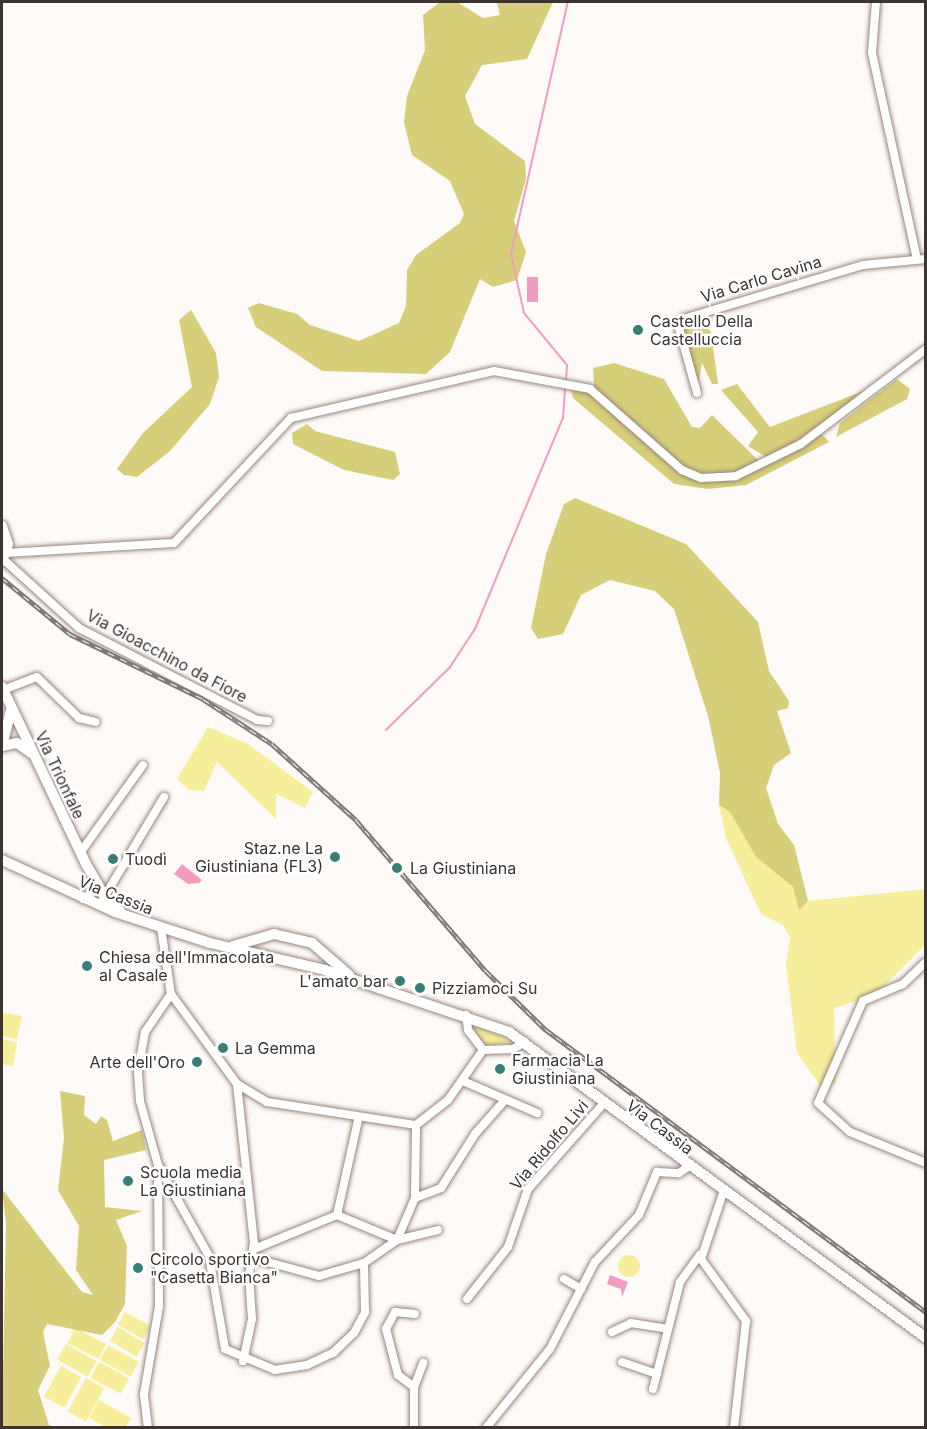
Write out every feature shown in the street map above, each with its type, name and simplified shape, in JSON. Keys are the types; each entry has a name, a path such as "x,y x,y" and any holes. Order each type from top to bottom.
{"main road":[{"path":"2,526 4,558"},
{"name":"Via Trionfale","path":"2,689 92,876 105,897 129,916"},
{"path":"2,746 10,730 11,707"},
{"path":"2,746 16,743 33,754"},
{"name":"Via Cassia","path":"2,860 94,904 162,928 224,947 311,967 466,1015 525,1041 688,1167 926,1338"},
{"name":"Via Cassia","path":"224,947 274,934 318,947 356,981"},
{"path":"263,938 260,948 266,955"},
{"path":"311,967 320,960 318,947"}],"street":[{"path":"876,2 873,59 921,259"},
{"name":"Via Carlo Cavina","path":"697,393 679,328 683,319 863,265 921,259"},
{"path":"4,558 174,543 291,418 494,370 590,389 682,470 714,479 736,476 801,444 926,349"},
{"name":"Via Gioacchino da Fiore","path":"4,558 79,628 257,720 268,721"},
{"path":"2,689 37,676 80,718 96,722"},
{"path":"80,853 143,765"},
{"path":"94,904 105,897 164,797"},
{"path":"83,898 93,893 92,876"},
{"path":"162,928 171,994 237,1084 271,1104 358,1120 416,1125 434,1114 463,1081 483,1050"},
{"path":"926,962 903,984 863,1001 818,1103 835,1121 867,1141 926,1163"},
{"path":"148,1428 144,1394 159,1306 158,1165 138,1072 145,1032 171,994"},
{"path":"466,1015 468,1030 483,1050"},
{"path":"483,1050 513,1049 525,1041"},
{"path":"463,1081 537,1113"},
{"path":"237,1084 253,1253 249,1274 252,1319 243,1361"},
{"path":"416,1198 437,1193 505,1100"},
{"name":"Via Ridolfo Livi","path":"467,1299 508,1247 528,1189 604,1104"},
{"path":"337,1215 358,1120"},
{"path":"397,1240 416,1198 416,1125"},
{"path":"158,1165 210,1256 222,1344 243,1361 288,1369 337,1350 365,1312 364,1263"},
{"path":"489,1427 550,1348 595,1262 639,1215 657,1171 679,1173 688,1167"},
{"path":"653,1389 680,1282 700,1254 723,1192"},
{"path":"253,1253 337,1215 397,1240"},
{"path":"253,1253 310,1276 364,1263 397,1240 438,1230"},
{"path":"700,1254 708,1275 746,1321 734,1428"},
{"path":"564,1279 582,1289"},
{"path":"414,1387 398,1375 386,1329 395,1312 415,1314"},
{"path":"612,1332 631,1323 668,1329"},
{"path":"622,1362 657,1374"},
{"path":"414,1428 414,1387 423,1364"}],"shaded area":[{"path":"440,2 457,2 483,18 500,15 497,2 553,2 527,59 482,65 465,96 475,124 525,161 526,179 514,221 526,252 517,280 493,287 480,279 450,352 426,374 322,371 256,327 248,308 259,303 297,314 310,325 359,341 399,323 406,306 407,270 416,255 460,223 464,214 450,181 412,155 404,123 407,96 425,50 423,15"},
{"path":"527,277 538,277 538,302 527,302"},
{"path":"191,310 216,353 219,377 210,404 170,451 137,477 124,475 117,469 143,433 192,387 179,320"},
{"path":"699,318 711,332 718,384 712,384 702,363 699,381 696,378 683,329"},
{"path":"614,363 664,379 692,427 700,428 712,415 761,463 822,434 829,442 746,485 708,489 674,484 573,398 571,390 594,388 593,368"},
{"path":"897,379 910,389 907,399 836,437 840,423"},
{"path":"737,384 770,427 866,390 808,436 766,457 748,446 758,432 721,390"},
{"path":"307,424 315,431 395,452 400,474 393,480 344,470 293,444 292,433"},
{"path":"575,498 686,544 758,622 769,671 789,701 788,708 777,711 791,753 774,765 766,788 778,824 794,845 808,901 799,910 793,887 756,857 730,812 719,805 720,773 708,716 674,609 655,591 610,580 581,595 563,634 538,639 531,628 546,554 564,504"},
{"path":"208,727 248,744 313,792 305,808 276,794 276,819 217,762 204,791 189,790 177,779"},
{"path":"719,805 730,812 756,857 793,887 799,910 808,901 925,889 925,945 875,995 834,1008 836,1082 829,1088 822,1088 797,1053 786,965 790,937 783,925 761,914 726,838"},
{"path":"182,864 202,880 199,883 188,884 174,874"},
{"path":"2,1012 22,1016 17,1039 2,1036"},
{"path":"476,1025 511,1043 486,1045 473,1030"},
{"path":"2,1039 17,1042 13,1066 2,1064"},
{"path":"60,1091 85,1096 84,1115 96,1124 101,1116 107,1120 113,1141 142,1130 146,1150 104,1160 105,1207 142,1211 116,1220 127,1246 125,1304 115,1322 102,1335 47,1324 43,1332 50,1366 38,1390 49,1425 55,1427 2,1427 6,1223 2,1189 82,1292 93,1295 76,1270 79,1226 58,1190 64,1138"},
{"path":"629,1255 637,1258 640,1266 637,1274 629,1277 621,1274 618,1266 621,1258"},
{"path":"610,1275 628,1282 622,1297 621,1289 607,1284"},
{"path":"125,1312 150,1326 143,1339 118,1325"},
{"path":"118,1327 145,1343 136,1357 110,1341"},
{"path":"75,1328 106,1344 98,1359 67,1343"},
{"path":"66,1344 97,1361 88,1377 57,1360"},
{"path":"108,1345 139,1362 130,1377 100,1360"},
{"path":"99,1362 129,1378 121,1394 91,1378"},
{"path":"61,1366 81,1377 64,1408 44,1397"},
{"path":"86,1378 104,1388 86,1421 68,1411"},
{"path":"99,1400 131,1418 126,1427 106,1427 89,1418"}],"waterway":[{"path":"566,380 567,365 524,313 511,254 568,2"},
{"path":"386,730 450,667 475,629 563,418 565,388"}],"railway":[{"path":"2,578 70,634 203,699 272,744 356,820 486,971 545,1029 926,1312"}],"place":[{"name":"Castello Della Castelluccia","path":"638,330"},
{"name":"Staz.ne La Giustiniana (FL3)","path":"335,857"},
{"name":"Tuodì","path":"113,859"},
{"name":"La Giustiniana","path":"397,868"},
{"name":"Chiesa dell'Immacolata al Casale","path":"87,966"},
{"name":"L'amato bar","path":"400,981"},
{"name":"Pizziamoci Su","path":"420,988"},
{"name":"La Gemma","path":"223,1048"},
{"name":"Arte dell'Oro","path":"197,1062"},
{"name":"Farmacia La Giustiniana","path":"500,1069"},
{"name":"Scuola media La Giustiniana","path":"128,1181"},
{"name":"Circolo sportivo \"Casetta Bianca\"","path":"138,1268"}]}
